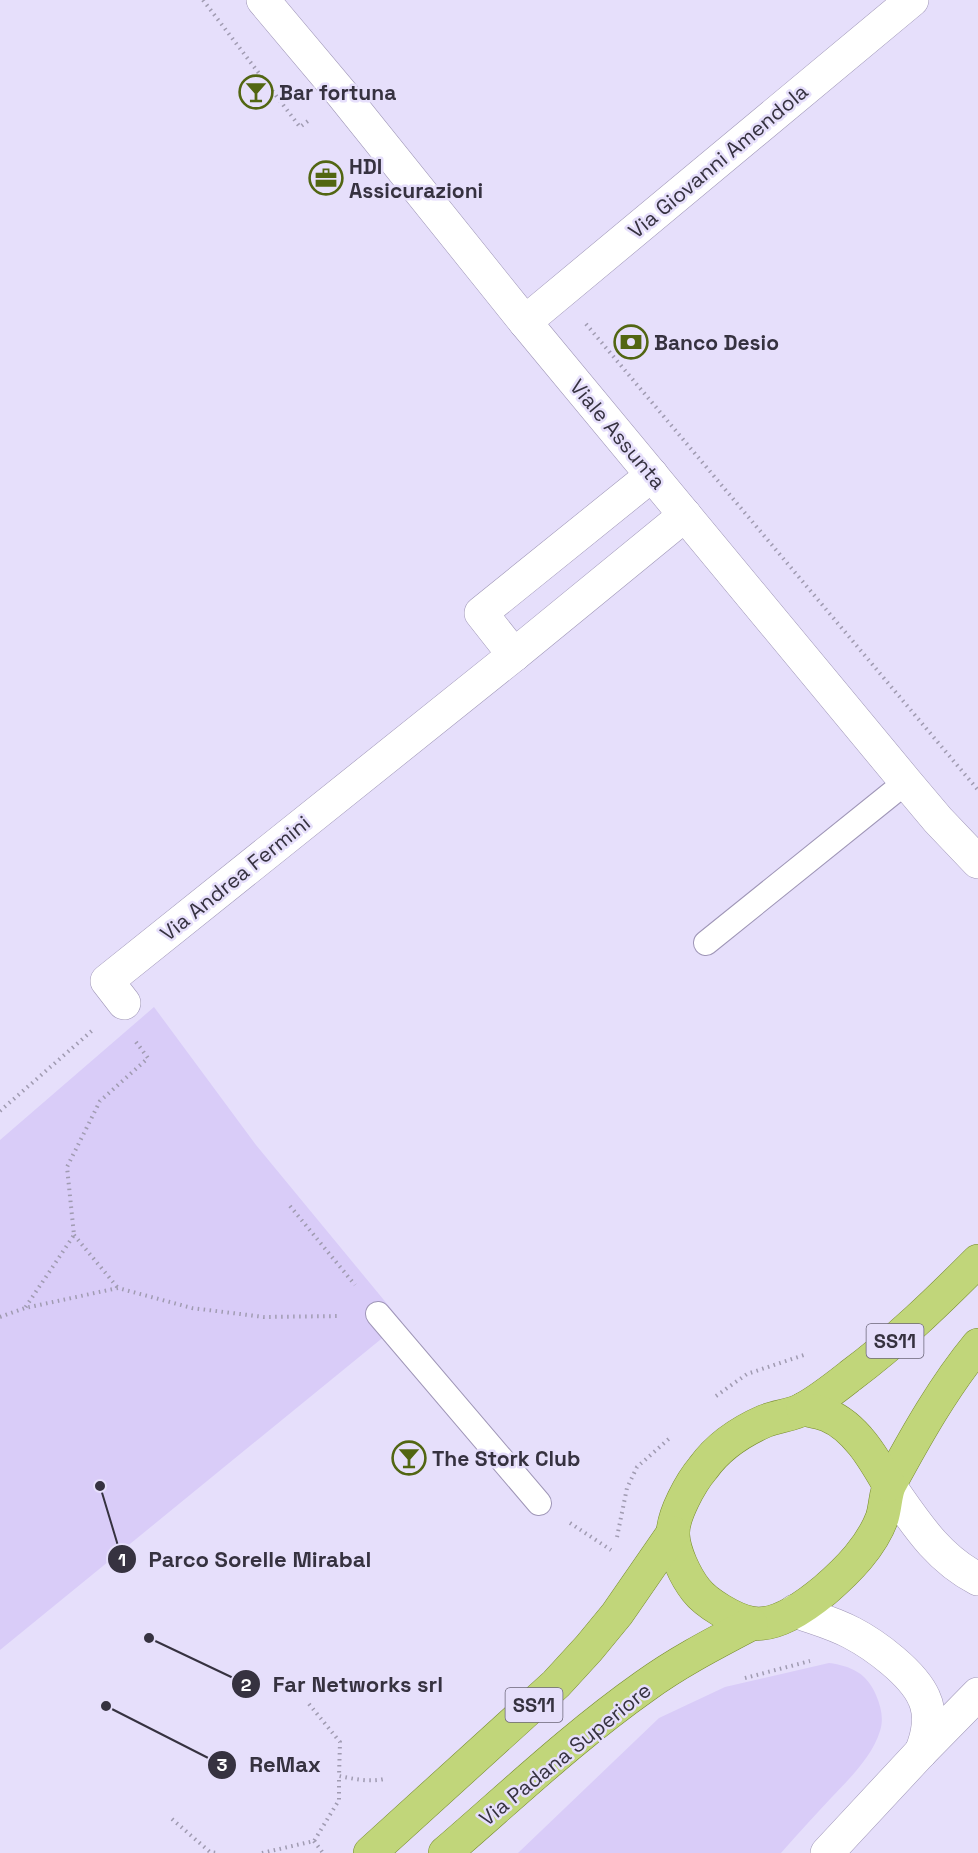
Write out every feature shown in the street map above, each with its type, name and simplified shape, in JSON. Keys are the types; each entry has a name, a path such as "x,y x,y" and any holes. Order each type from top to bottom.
{"main road":[{"name":"SS11","path":"370,1853 556,1684 589,1648 617,1614 673,1533 687,1491 716,1453 746,1431 764,1422 803,1410 886,1349 978,1262"},
{"name":"SS11","path":"751,1624 782,1618 795,1611 842,1574 871,1540 878,1528 886,1504 889,1485 943,1393 978,1345"},
{"path":"803,1410 827,1415 838,1421 866,1447 889,1485"},
{"path":"673,1533 681,1562 696,1590 719,1609 751,1624"},
{"name":"Via Padana Superiore","path":"444,1853 600,1720 645,1686 705,1648 751,1624"}],"street":[{"name":"Viale Assunta","path":"263,0 342,94 525,322 906,783 978,862"},
{"name":"Via Giovanni Amendola","path":"525,322 912,0"},
{"path":"514,655 481,613 652,475"},
{"name":"Via Andrea Fermini","path":"119,1008 106,981 686,516"},
{"path":"889,1485 938,1551 960,1570 978,1579"},
{"path":"795,1611 851,1632 886,1655 906,1674 924,1697 928,1710 926,1740 921,1752"},
{"path":"827,1853 978,1694"}],"lane":[{"path":"706,943 906,783"},
{"path":"378,1314 539,1503"}],"path":[{"path":"560,293 978,790"},
{"path":"0,1111 119,1008 148,1058 100,1101 67,1167 75,1234 118,1288"},
{"path":"290,1206 378,1314"},
{"path":"24,1308 75,1234"},
{"path":"0,1317 24,1308 118,1288 192,1308 264,1317 378,1314"},
{"path":"539,1503 613,1551"},
{"path":"737,1680 813,1660"},
{"path":"309,1704 340,1742 339,1776"},
{"path":"172,1820 210,1852 217,1853"},
{"path":"314,1840 322,1853"}],"shaded area":[{"path":"154,1007 256,1145 402,1322 0,1650 0,1140"},
{"path":"829,1663 851,1669 868,1681 881,1708 880,1731 872,1750 859,1767 781,1853 518,1853 659,1718 725,1687"}],"place":[{"name":"Bar fortuna","path":"256,92"},
{"name":"HDI Assicurazioni","path":"326,178"},
{"name":"Banco Desio","path":"631,342"},
{"name":"The Stork Club","path":"409,1458"},
{"name":"Parco Sorelle Mirabal","path":"100,1486"},
{"name":"Far Networks srl","path":"149,1638"},
{"name":"ReMax","path":"106,1706"}]}
